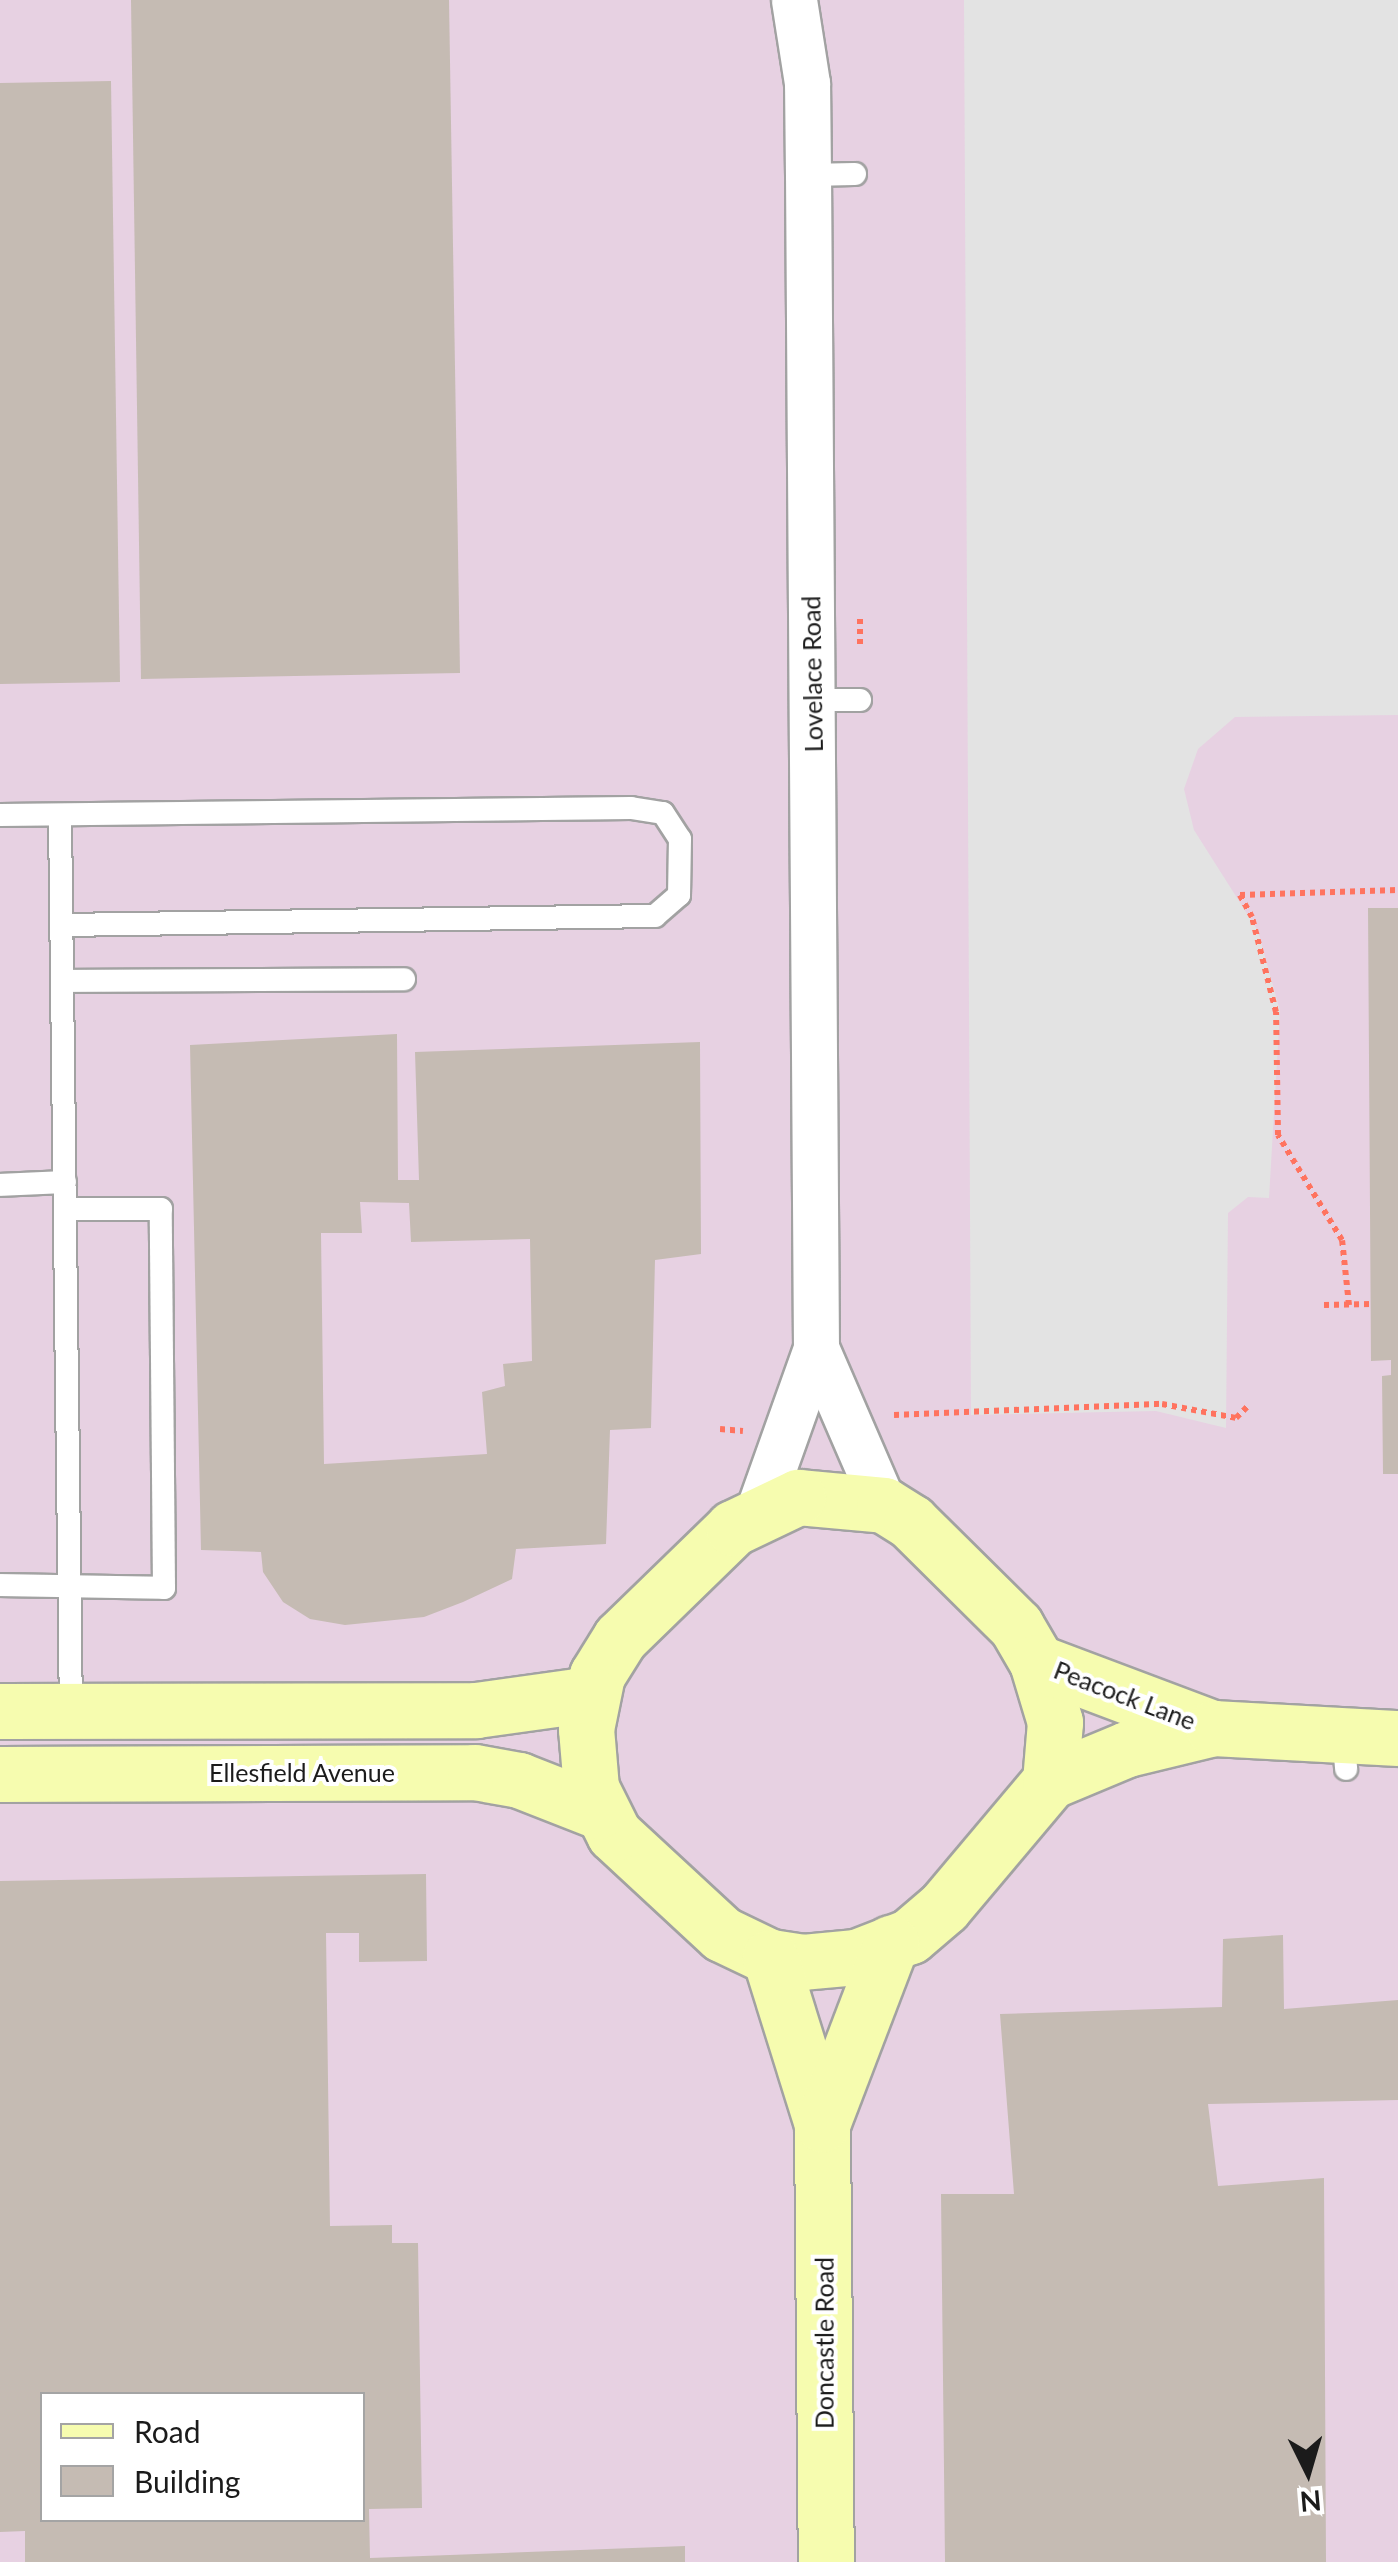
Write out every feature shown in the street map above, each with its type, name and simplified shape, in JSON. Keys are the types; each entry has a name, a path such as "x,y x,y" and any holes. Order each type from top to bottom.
{"street":[{"name":"Lovelace Road","path":"757,1514 816,1348 807,83 794,0"},
{"name":"Lovelace Road","path":"816,1348 884,1506"},
{"path":"798,1498 884,1506 911,1522 1016,1626 1038,1662 1055,1722 1050,1781 944,1908 910,1936 856,1956 770,1958 722,1934 598,1811 588,1754 591,1694 620,1638 692,1562 757,1514 798,1498"},
{"name":"Peacock Lane","path":"1038,1662 1213,1728 1344,1751 1398,1738"},
{"path":"0,1712 476,1710 591,1694"},
{"name":"Peacock Lane","path":"1050,1781 1128,1749 1213,1728"},
{"name":"Ellesfield Avenue","path":"0,1774 475,1772 519,1780 598,1811"},
{"name":"Doncastle Road","path":"822,2124 891,1943"},
{"name":"Doncastle Road","path":"770,1958 822,2124 826,2562"}],"lane":[{"path":"808,175 856,174"},
{"path":"814,700 860,700"},
{"path":"0,815 631,808 662,813 680,839 678,895 656,916 62,925"},
{"path":"60,816 70,1710"},
{"path":"62,981 404,980"},
{"path":"0,1185 64,1182"},
{"path":"0,1585 164,1588 162,1210 65,1209"}],"path":[{"path":"1349,1305 1342,1240 1278,1136 1276,1012 1252,917 1240,895 1398,890"},
{"path":"1324,1305 1370,1304"},
{"path":"886,1416 1162,1404 1236,1418 1247,1407"}],"shaded area":[{"path":"0,0 1398,0 1398,2562 0,2562"},
{"path":"964,0 1398,0 1398,715 1235,717 1198,749 1184,789 1194,830 1258,931 1280,1011 1269,1198 1248,1197 1228,1213 1226,1428 1156,1411 971,1415"}],"building":[{"path":"131,0 449,0 460,673 141,679"},
{"path":"111,81 120,682 0,684 0,83"},
{"path":"1368,908 1398,908 1398,1474 1383,1474 1382,1376 1391,1375 1391,1360 1371,1361"},
{"path":"397,1034 398,1180 419,1180 415,1052 700,1042 701,1254 655,1260 651,1428 610,1430 606,1544 516,1549 512,1579 463,1602 424,1617 345,1625 310,1619 283,1602 263,1572 261,1552 201,1550 190,1045","holes":["360,1202 409,1203 411,1242 530,1239 532,1361 503,1364 505,1386 482,1392 487,1454 324,1464 321,1233 362,1233"]},
{"path":"426,1874 427,1961 359,1962 359,1933 326,1933 330,2226 392,2225 392,2243 418,2243 422,2508 369,2509 370,2558 685,2546 685,2562 25,2562 25,2531 0,2532 0,1881"},
{"path":"1283,1935 1284,2009 1398,2000 1398,2100 1208,2104 1218,2186 1324,2178 1326,2562 945,2562 941,2194 1014,2194 1000,2014 1222,2007 1223,1939"}]}
